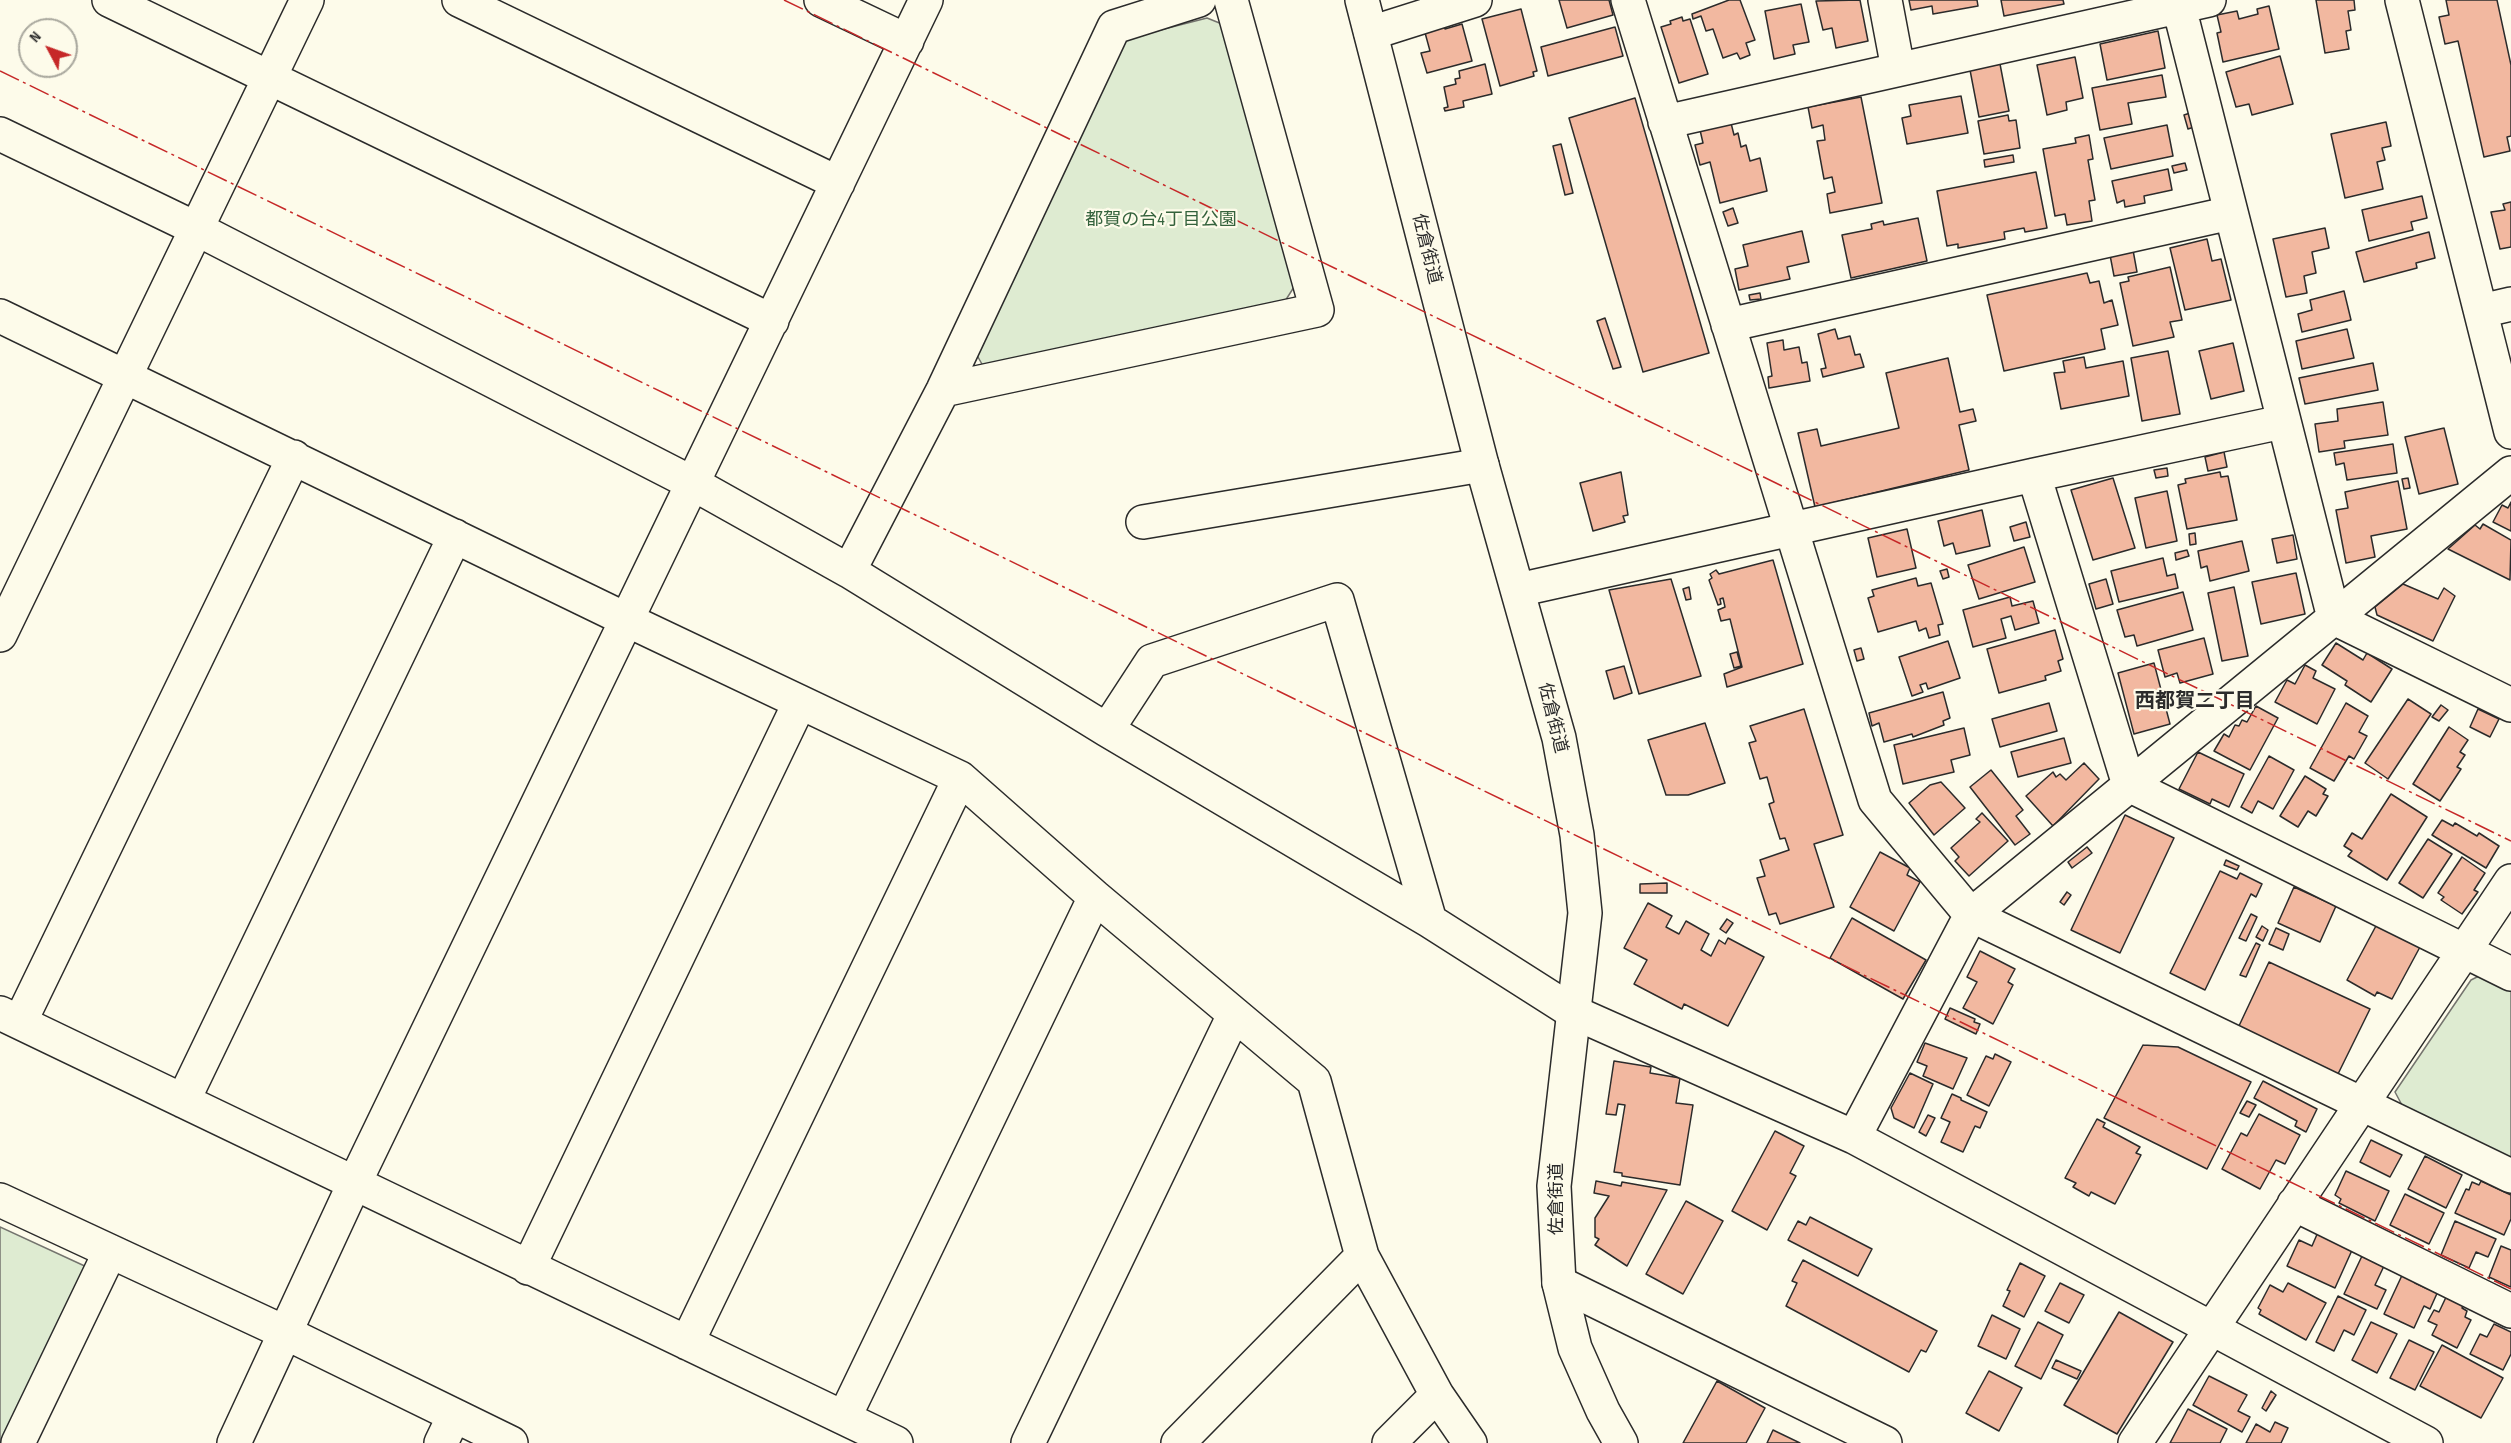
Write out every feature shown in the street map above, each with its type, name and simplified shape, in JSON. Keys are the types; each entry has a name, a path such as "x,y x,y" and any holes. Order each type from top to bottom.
{"street":[{"path":"109,0 772,321"},
{"path":"0,635 308,0"},
{"path":"459,0 838,183"},
{"path":"821,0 907,41"},
{"path":"234,1443 355,1182 926,0"},
{"path":"849,571 943,390 1114,27 1199,0"},
{"path":"943,390 1317,310 1231,0"},
{"name":"佐倉街道","path":"1362,0 1482,465 1559,738 1577,835 1585,912 1554,1186 1559,1283 1575,1348 1603,1412 1621,1443"},
{"path":"1371,33 1475,0"},
{"path":"1628,0 1875,800 1971,915 2511,1176"},
{"path":"1885,0 1898,69"},
{"path":"2402,0 2496,308 2511,432"},
{"path":"1665,122 1898,69 2087,13 2194,4 2231,213 2282,422 2334,618 2511,705"},
{"path":"0,134 196,229 692,483 849,571 1107,730 1430,921 1573,1012 1854,1137 2426,1443"},
{"path":"1728,326 2231,213"},
{"path":"0,316 625,619 960,778 1095,897 1314,1081 1362,1256 1437,1395 1470,1443"},
{"path":"1518,590 2282,422"},
{"path":"294,457 10,1017 896,1443"},
{"path":"1143,522 1482,465"},
{"path":"1854,1137 1971,915 2511,473"},
{"path":"2034,475 2129,785 2511,974"},
{"path":"183,1101 455,536"},
{"path":"1107,730 1152,661 1337,600 1430,921"},
{"path":"528,1268 800,702"},
{"path":"687,1343 960,778"},
{"path":"2135,1443 2511,881"},
{"path":"844,1418 1095,897"},
{"path":"1028,1443 1234,1015"},
{"path":"0,1200 286,1333 448,1429 511,1443"},
{"path":"2294,1204 2511,1311"},
{"path":"18,1443 110,1252"},
{"path":"1178,1443 1362,1256"},
{"path":"1559,1283 1885,1443"},
{"path":"1389,1443 1437,1395"}],"green space":[{"name":"都賀の台4丁目公園","path":"1207,18 1227,26 1294,287 1280,309 987,373 974,350 1125,39"},
{"path":"2485,973 2511,986 2511,1159 2403,1107 2395,1092 2471,980"},
{"path":"0,1227 89,1268 5,1443 0,1443"}],"building":[{"path":"1559,0 1609,0 1613,15 1567,28"},
{"path":"1729,0 1740,0 1755,40 1746,43 1750,55 1740,59 1737,53 1723,58 1713,29 1706,31 1701,16 1693,19 1692,14"},
{"path":"1860,0 1868,41 1836,48 1832,28 1823,30 1816,1"},
{"path":"1909,0 1977,0 1978,6 1933,14 1932,6 1911,10"},
{"path":"2001,0 2063,0 2064,4 2004,16"},
{"path":"2316,0 2354,0 2355,10 2348,11 2351,30 2346,31 2349,49 2325,53"},
{"path":"2446,0 2497,0 2511,65 2511,136 2507,137 2510,151 2484,157 2458,41 2445,44 2439,17 2449,15"},
{"path":"1801,4 1809,42 1793,45 1795,54 1774,59 1765,11"},
{"path":"2269,6 2279,49 2223,62 2217,33 2221,32 2217,15 2237,11 2239,19 2258,14 2257,9"},
{"path":"1521,9 1537,71 1533,72 1534,76 1500,86 1482,19"},
{"path":"1682,17 1683,21 1690,19 1708,74 1679,83 1661,27"},
{"path":"1443,24 1445,29 1462,24 1472,61 1427,73 1421,53 1430,51 1424,29"},
{"path":"1615,27 1623,56 1548,76 1541,47"},
{"path":"2158,31 2165,68 2107,80 2100,44"},
{"path":"2280,56 2293,104 2252,115 2249,104 2236,107 2226,72"},
{"path":"2075,57 2083,98 2066,102 2067,110 2047,115 2037,65"},
{"path":"1485,64 1492,94 1463,101 1464,107 1445,111 1444,108 1448,107 1444,87 1456,84 1455,79 1460,78 1459,71"},
{"path":"2000,64 2009,111 1979,117 1970,70"},
{"path":"2162,75 2166,97 2128,103 2132,124 2100,130 2092,88"},
{"path":"1961,96 1968,133 1907,144 1902,118 1911,116 1909,105"},
{"path":"1861,97 1882,203 1830,213 1827,194 1835,192 1832,177 1824,179 1817,141 1825,140 1823,125 1812,128 1808,107"},
{"path":"1635,98 1709,353 1643,372 1569,118"},
{"path":"2190,113 2194,127 2188,129 2184,115"},
{"path":"2008,115 2009,121 2016,120 2020,148 1984,154 1978,121"},
{"path":"2386,122 2391,146 2382,148 2385,160 2377,162 2383,189 2345,198 2331,134"},
{"path":"1731,123 1734,135 1738,133 1741,147 1746,145 1750,161 1760,158 1767,191 1720,203 1710,162 1700,165 1695,145 1703,143 1700,130"},
{"path":"2167,125 2173,156 2111,169 2104,138"},
{"path":"2089,135 2093,159 2088,160 2095,200 2089,201 2092,221 2067,225 2065,214 2055,216 2043,149 2076,143 2075,138"},
{"path":"1561,144 1573,193 1565,195 1553,146"},
{"path":"2013,155 2014,162 1985,167 1984,160"},
{"path":"2185,163 2187,170 2174,173 2172,166"},
{"path":"2168,169 2172,190 2144,196 2145,203 2125,207 2124,200 2117,203 2112,181"},
{"path":"2036,172 2047,228 2025,232 2024,228 2004,232 2005,239 1958,248 1958,244 1947,246 1937,191"},
{"path":"2422,196 2427,218 2411,222 2413,230 2369,241 2362,210"},
{"path":"2511,202 2511,247 2500,249 2491,212 2505,210 2503,204"},
{"path":"1733,208 1738,223 1728,226 1723,212"},
{"path":"1918,218 1927,261 1851,278 1842,235 1872,229 1871,224 1883,221 1884,225"},
{"path":"2325,228 2329,248 2312,252 2316,273 2304,276 2307,293 2286,297 2273,239"},
{"path":"1802,231 1809,262 1787,267 1790,279 1739,290 1735,269 1748,266 1743,245"},
{"path":"2429,232 2435,258 2416,263 2417,268 2364,282 2356,252"},
{"path":"2207,239 2212,261 2221,259 2231,300 2185,310 2170,248"},
{"path":"2133,250 2137,272 2114,276 2110,255"},
{"path":"2170,267 2182,320 2170,322 2174,337 2133,346 2120,283 2129,281 2128,277"},
{"path":"2087,273 2090,283 2099,281 2104,303 2112,300 2118,325 2101,329 2105,349 2004,371 1987,295"},
{"path":"2344,291 2351,320 2302,332 2298,314 2312,310 2310,300"},
{"path":"1760,293 1761,299 1750,300 1749,295"},
{"path":"1605,318 1621,367 1613,369 1597,321"},
{"path":"1835,329 1838,339 1850,336 1855,355 1860,354 1864,367 1823,377 1821,369 1826,368 1818,334"},
{"path":"2347,329 2354,358 2302,369 2296,341"},
{"path":"1783,340 1784,350 1799,347 1802,363 1807,362 1810,381 1769,388 1768,377 1772,376 1767,343"},
{"path":"2233,343 2244,391 2211,399 2199,351"},
{"path":"2168,351 2180,414 2142,421 2131,358"},
{"path":"2084,357 2086,368 2123,361 2129,396 2061,409 2054,373 2065,372 2063,361"},
{"path":"1948,358 1960,412 1973,409 1976,421 1959,425 1969,470 1815,507 1798,433 1817,429 1821,446 1899,428 1886,373"},
{"path":"2373,363 2378,390 2305,404 2299,378"},
{"path":"2383,402 2388,435 2344,441 2345,448 2319,452 2315,424 2338,421 2337,409"},
{"path":"2444,428 2458,484 2419,494 2405,437"},
{"path":"2393,444 2397,473 2347,480 2344,463 2336,465 2334,453"},
{"path":"2224,452 2227,467 2208,471 2205,457"},
{"path":"2167,468 2168,476 2156,478 2154,470"},
{"path":"1621,472 1628,515 1623,516 1625,522 1593,531 1580,483"},
{"path":"2220,472 2221,477 2228,476 2237,520 2187,529 2178,485 2186,483 2185,479"},
{"path":"2113,478 2135,548 2093,560 2071,490"},
{"path":"2408,478 2410,488 2404,489 2402,479"},
{"path":"2398,481 2407,529 2371,536 2375,557 2346,563 2336,510 2348,508 2345,492"},
{"path":"2167,491 2177,541 2146,548 2135,498"},
{"path":"2511,502 2511,531 2493,522 2502,505 2508,508"},
{"path":"1982,510 1990,546 1956,554 1953,543 1944,546 1938,521"},
{"path":"2026,522 2030,537 2014,541 2010,527"},
{"path":"2483,524 2511,540 2510,580 2448,549 2475,525 2480,529"},
{"path":"1907,529 1916,568 1877,577 1868,538"},
{"path":"2195,533 2196,544 2190,545 2189,534"},
{"path":"2293,535 2297,559 2277,563 2272,539"},
{"path":"2242,541 2249,571 2210,581 2207,566 2201,568 2198,551"},
{"path":"2024,547 2035,582 1979,599 1968,565"},
{"path":"2187,550 2189,556 2176,560 2175,553"},
{"path":"2163,558 2167,576 2175,574 2178,588 2119,602 2111,571"},
{"path":"1773,560 1803,664 1727,687 1724,674 1742,667 1730,619 1721,621 1718,610 1725,607 1723,598 1720,599 1721,604 1718,605 1709,580 1712,578 1710,574 1716,570 1719,574"},
{"path":"1947,569 1949,577 1943,579 1940,571"},
{"path":"2296,573 2305,614 2261,624 2252,582"},
{"path":"1916,578 1918,586 1931,583 1943,624 1938,625 1940,635 1929,638 1926,628 1919,631 1916,621 1878,632 1868,598 1874,596 1872,590"},
{"path":"1671,579 1701,676 1639,694 1609,590"},
{"path":"2106,579 2113,604 2096,609 2089,584"},
{"path":"2403,584 2438,599 2444,588 2455,596 2433,641 2377,615 2375,607"},
{"path":"1689,587 1691,599 1686,600 1683,589"},
{"path":"2234,587 2248,656 2222,661 2208,593"},
{"path":"2183,592 2193,630 2137,646 2134,635 2125,637 2117,610"},
{"path":"2010,597 2012,606 2033,601 2039,623 2015,630 2011,616 2001,619 2006,638 1973,647 1963,610"},
{"path":"2055,630 2063,659 2058,661 2061,671 2045,676 2046,680 1999,693 1987,649"},
{"path":"2204,638 2213,674 2180,683 2177,673 2165,677 2158,650"},
{"path":"1948,641 1960,678 1928,689 1926,683 1920,685 1923,692 1912,696 1899,657"},
{"path":"2336,643 2363,660 2367,653 2392,669 2371,702 2345,685 2347,681 2322,665"},
{"path":"1861,648 1864,659 1857,661 1854,650"},
{"path":"1737,652 1741,666 1734,668 1730,654"},
{"path":"2154,663 2170,724 2134,734 2118,673"},
{"path":"2305,665 2316,671 2313,678 2335,689 2317,724 2275,702 2287,680 2295,684"},
{"path":"1624,666 1632,693 1614,699 1606,671"},
{"path":"1943,692 1950,718 1943,721 1944,725 1913,737 1912,734 1884,742 1879,723 1872,726 1869,713"},
{"path":"2408,699 2431,714 2388,779 2365,763"},
{"path":"2049,703 2057,731 2000,747 1992,719"},
{"path":"2346,703 2368,716 2359,732 2367,736 2354,759 2349,756 2334,781 2310,768"},
{"path":"2441,705 2448,710 2439,721 2432,717"},
{"path":"2256,706 2278,718 2250,770 2214,751 2224,734 2229,737 2235,725 2239,726 2242,720 2247,722"},
{"path":"1804,709 1843,835 1814,844 1834,907 1780,924 1776,913 1769,915 1757,878 1765,876 1760,860 1789,850 1785,838 1780,839 1769,804 1774,802 1767,777 1760,779 1749,743 1756,741 1750,726"},
{"path":"2478,709 2499,719 2490,737 2470,727"},
{"path":"1705,723 1725,783 1688,795 1666,795 1648,740"},
{"path":"2449,727 2468,740 2460,752 2465,755 2457,767 2461,769 2440,801 2413,784"},
{"path":"1964,728 1970,755 1951,760 1954,772 1903,784 1894,745"},
{"path":"2064,738 2071,763 2018,777 2011,752"},
{"path":"2198,752 2244,774 2229,807 2212,799 2210,804 2179,789"},
{"path":"2269,756 2294,770 2273,809 2258,801 2252,813 2241,807"},
{"path":"2084,763 2099,779 2053,826 2026,796 2053,772 2056,777 2060,774 2066,780"},
{"path":"1991,770 2023,810 2016,816 2030,834 2015,845 1970,787"},
{"path":"2305,776 2326,789 2323,794 2328,796 2316,816 2308,811 2298,827 2280,816"},
{"path":"1941,782 1965,808 1934,835 1909,803 1930,785"},
{"path":"2391,794 2427,817 2387,880 2348,856 2352,851 2344,846 2352,833 2362,839"},
{"path":"1982,813 2008,841 1969,876 1955,861 1959,857 1951,848 1980,822 1976,819"},
{"path":"2125,815 2174,838 2120,953 2071,930"},
{"path":"2442,820 2453,826 2455,823 2477,836 2479,833 2499,846 2486,868 2432,835"},
{"path":"2428,839 2452,854 2423,898 2399,883"},
{"path":"2087,847 2092,853 2072,868 2068,862"},
{"path":"1880,852 1910,868 1907,875 1920,882 1894,931 1850,907"},
{"path":"2462,857 2485,873 2474,890 2478,892 2462,914 2441,900 2444,897 2438,893"},
{"path":"2226,860 2239,866 2237,870 2224,865"},
{"path":"2220,871 2237,879 2240,873 2262,884 2256,897 2251,894 2205,990 2170,973"},
{"path":"1667,883 1667,893 1640,893 1640,884"},
{"path":"2294,887 2336,906 2320,942 2278,923"},
{"path":"2067,892 2071,895 2064,905 2060,902"},
{"path":"1648,903 1672,916 1666,927 1679,934 1686,921 1709,934 1701,950 1711,956 1719,940 1725,944 1728,938 1764,957 1728,1026 1684,1004 1682,1009 1634,984 1647,960 1624,948"},
{"path":"2251,914 2257,917 2246,941 2239,938"},
{"path":"1852,918 1926,960 1903,999 1830,958"},
{"path":"1727,919 1733,923 1726,933 1720,929"},
{"path":"2377,924 2420,947 2392,999 2377,992 2375,996 2347,980"},
{"path":"2262,926 2268,930 2263,941 2256,937"},
{"path":"2276,928 2289,934 2283,950 2269,944"},
{"path":"2256,943 2260,945 2246,977 2240,975"},
{"path":"1980,951 2015,969 2008,982 2013,985 1993,1024 1963,1008 1977,982 1967,977"},
{"path":"2269,962 2370,1009 2337,1076 2238,1028"},
{"path":"1950,1008 1975,1019 1974,1022 1980,1024 1976,1034 1945,1019"},
{"path":"1925,1043 1967,1058 1953,1089 1923,1076 1927,1066 1917,1062"},
{"path":"2143,1045 2178,1047 2251,1082 2207,1169 2104,1118"},
{"path":"1995,1054 2011,1062 1989,1106 1967,1095 1986,1056 1993,1059"},
{"path":"1614,1061 1651,1067 1650,1073 1680,1078 1676,1103 1693,1105 1680,1185 1622,1176 1622,1173 1614,1172 1625,1105 1618,1104 1616,1115 1606,1114"},
{"path":"1910,1073 1933,1084 1914,1128 1894,1118 1891,1108"},
{"path":"2263,1081 2317,1109 2306,1132 2295,1126 2297,1121 2254,1098"},
{"path":"1952,1094 1987,1112 1980,1128 1975,1126 1963,1152 1941,1142 1950,1122 1941,1118"},
{"path":"2247,1101 2256,1105 2249,1117 2240,1113"},
{"path":"2259,1114 2300,1135 2285,1164 2276,1160 2260,1189 2222,1169 2241,1133 2247,1136"},
{"path":"1928,1115 1935,1118 1926,1136 1919,1132"},
{"path":"2097,1119 2105,1123 2103,1127 2140,1147 2136,1153 2141,1155 2115,1204 2091,1192 2089,1196 2073,1187 2076,1183 2065,1178"},
{"path":"1775,1131 1804,1146 1790,1173 1796,1176 1767,1230 1732,1211"},
{"path":"2371,1140 2402,1155 2390,1177 2360,1162"},
{"path":"2425,1156 2462,1175 2446,1208 2408,1189"},
{"path":"2346,1171 2389,1191 2375,1221 2339,1203 2341,1199 2335,1195"},
{"path":"1596,1181 1621,1186 1622,1182 1667,1190 1627,1266 1595,1245 1599,1239 1595,1237 1595,1218 1609,1196 1594,1193"},
{"path":"2481,1181 2511,1195 2511,1219 2504,1235 2455,1213 2466,1189 2469,1190 2472,1182 2479,1185"},
{"path":"2405,1194 2444,1213 2429,1244 2390,1225"},
{"path":"1686,1201 1723,1221 1683,1294 1646,1274"},
{"path":"1810,1217 1872,1249 1858,1276 1788,1240 1798,1221 1806,1225"},
{"path":"2455,1221 2496,1239 2488,1257 2476,1252 2469,1268 2441,1255"},
{"path":"2318,1232 2353,1248 2335,1288 2287,1266 2299,1240 2312,1246"},
{"path":"2501,1246 2511,1250 2511,1287 2489,1277"},
{"path":"2362,1256 2384,1266 2375,1285 2386,1290 2377,1309 2344,1294"},
{"path":"1803,1260 1937,1331 1926,1352 1921,1350 1909,1372 1786,1306 1797,1283 1792,1281"},
{"path":"2020,1263 2045,1276 2024,1317 2003,1306 2010,1291 2007,1290"},
{"path":"2404,1271 2418,1278 2415,1283 2428,1289 2439,1289 2430,1309 2424,1306 2414,1328 2384,1314"},
{"path":"2060,1283 2084,1295 2069,1323 2045,1311"},
{"path":"2288,1283 2326,1303 2306,1340 2259,1314 2261,1310 2258,1308 2270,1285 2283,1292"},
{"path":"2448,1293 2465,1301 2462,1308 2467,1311 2465,1317 2471,1320 2457,1348 2432,1335 2437,1325 2428,1321 2434,1310 2439,1312"},
{"path":"2338,1296 2366,1310 2354,1335 2344,1330 2334,1351 2316,1342"},
{"path":"2119,1312 2173,1342 2117,1434 2064,1405"},
{"path":"1992,1315 2020,1329 2006,1359 1978,1346"},
{"path":"2038,1322 2063,1335 2041,1379 2015,1366"},
{"path":"2371,1322 2397,1334 2377,1373 2352,1360"},
{"path":"2494,1324 2511,1332 2511,1354 2503,1370 2470,1354 2480,1334 2487,1337"},
{"path":"2409,1340 2434,1352 2415,1390 2390,1378"},
{"path":"2442,1345 2503,1378 2481,1418 2420,1386"},
{"path":"2056,1360 2081,1371 2077,1379 2052,1368"},
{"path":"1989,1371 2022,1388 1999,1431 1966,1413"},
{"path":"2209,1376 2247,1395 2238,1411 2250,1417 2242,1432 2193,1405"},
{"path":"1717,1381 1765,1408 1746,1443 1683,1443"},
{"path":"2271,1391 2276,1395 2266,1411 2262,1408"},
{"path":"2188,1409 2227,1429 2220,1443 2170,1443"},
{"path":"2275,1422 2288,1428 2281,1443 2246,1443 2256,1424 2270,1432"},
{"path":"1773,1430 1800,1443 1767,1443"}],"power":[{"path":"784,0 2511,841"},
{"path":"0,71 2511,1289"}],"district":[{"name":"西都賀二丁目","path":"2195,702"}]}
